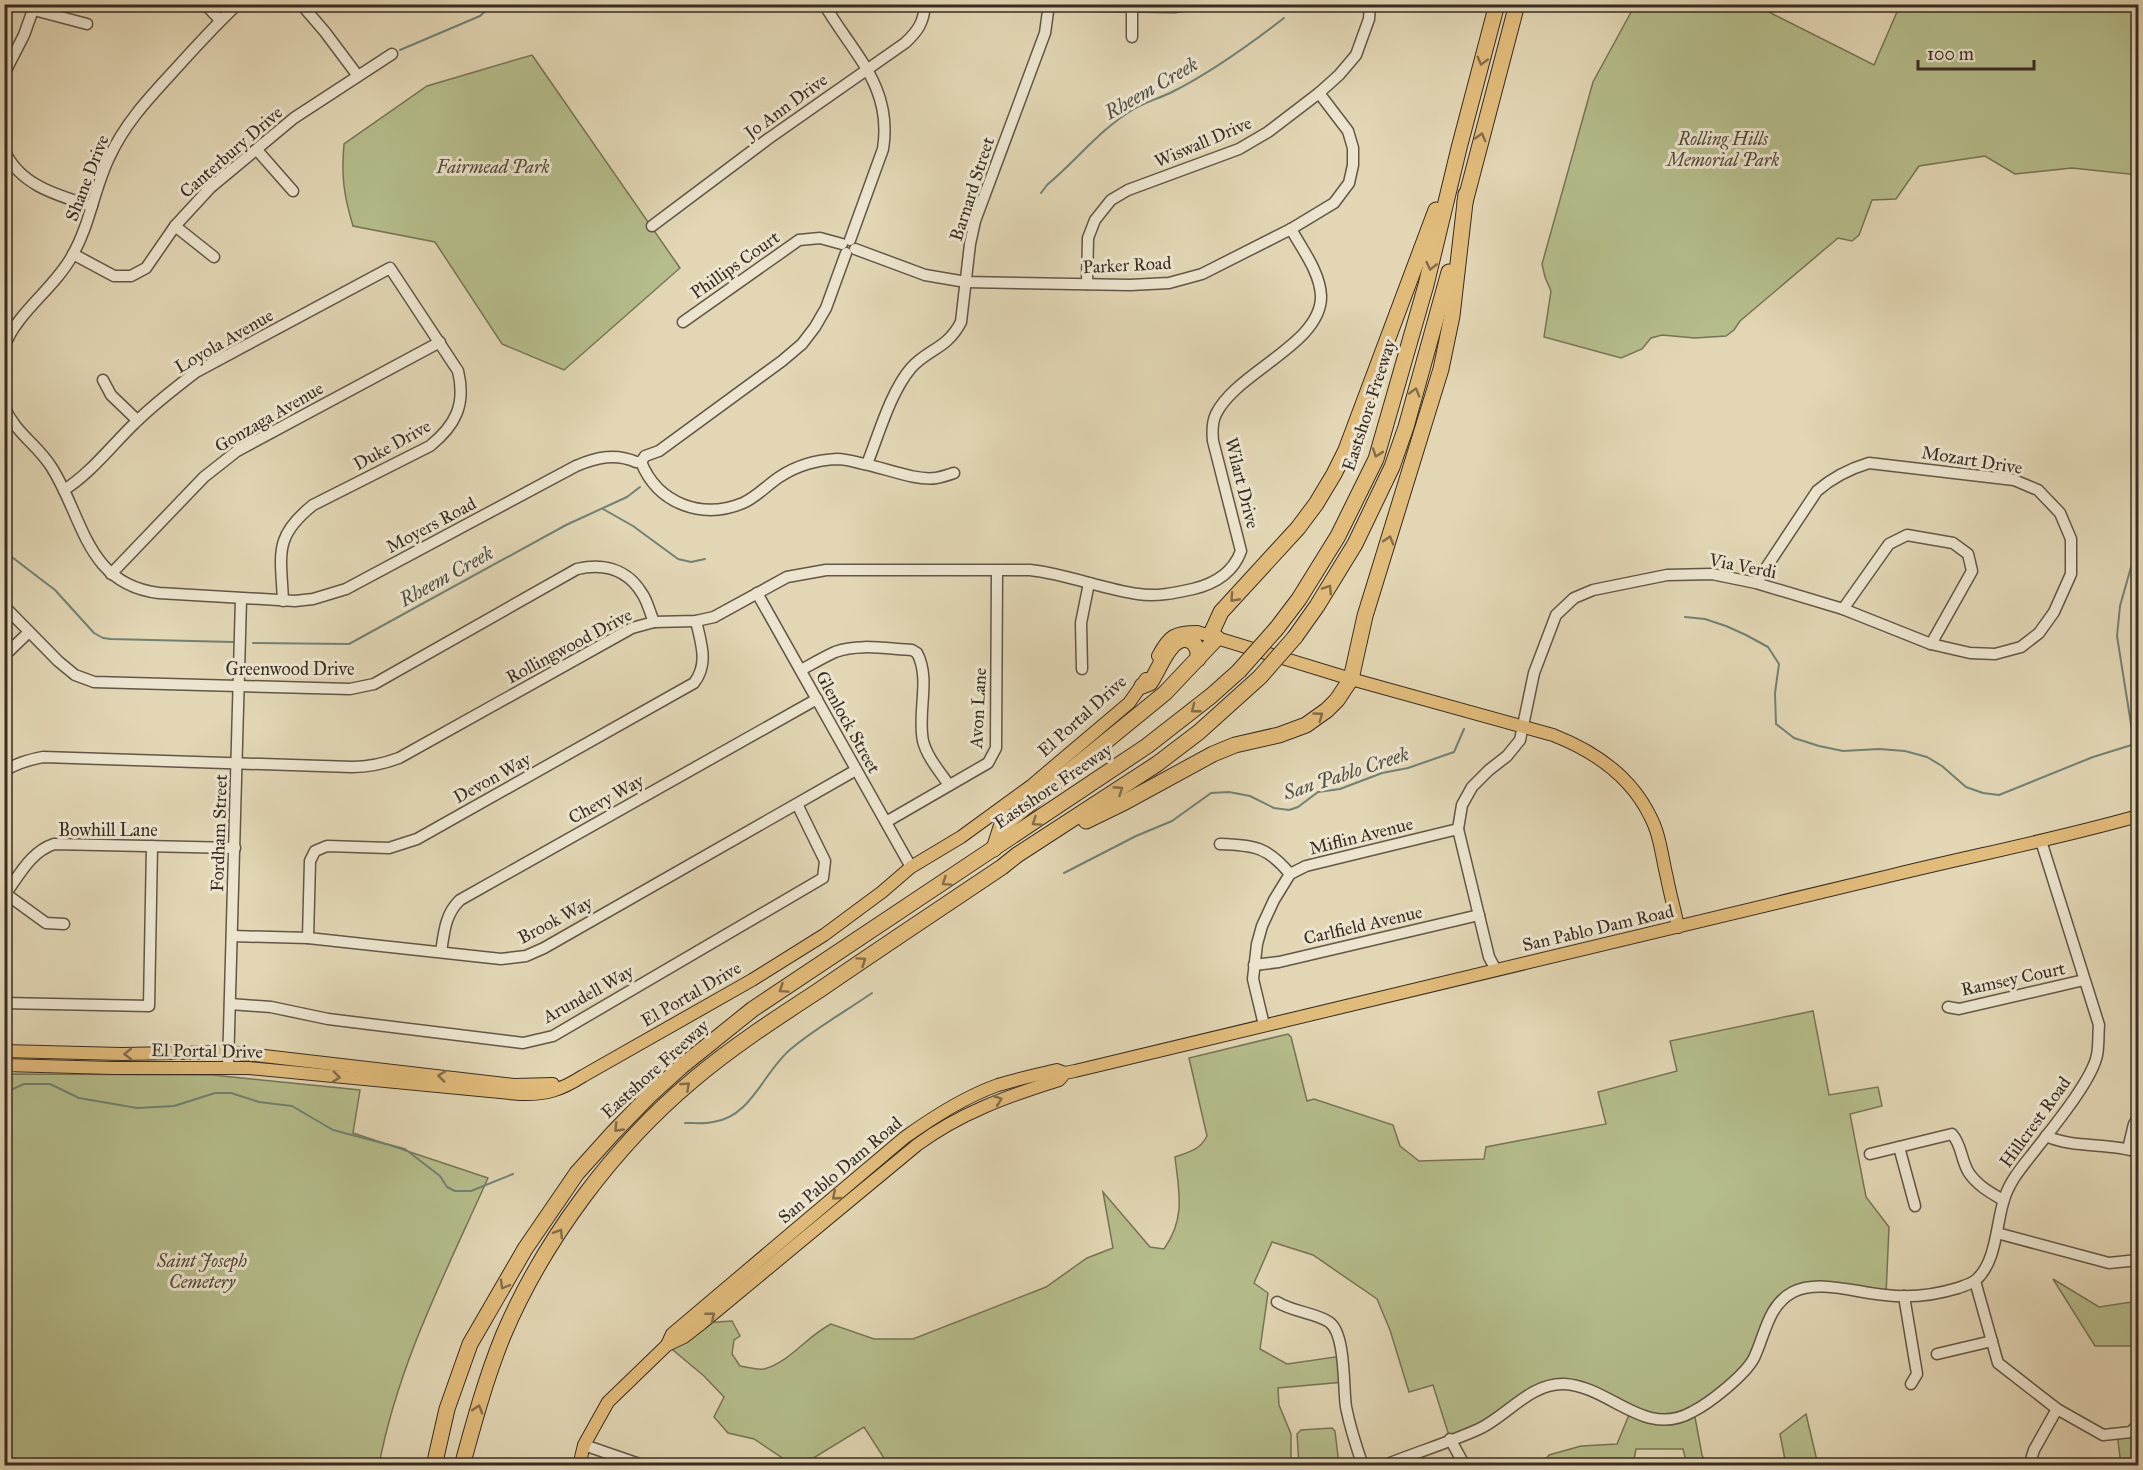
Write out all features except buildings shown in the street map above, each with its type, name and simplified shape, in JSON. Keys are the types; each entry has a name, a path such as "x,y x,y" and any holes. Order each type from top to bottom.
{"highway":[{"name":"Eastshore Freeway","path":"434,1466 447,1409 470,1344 549,1211 577,1173 613,1133 682,1066 753,1009 1147,746 1239,671 1299,599 1338,536 1376,459 1426,285 1459,147 1497,4"},
{"name":"Eastshore Freeway","path":"462,1466 486,1382 504,1335 523,1296 567,1220 626,1146 692,1080 762,1027 1017,855 1157,764 1199,732 1260,677 1295,637 1324,596 1355,544 1392,467 1446,286 1466,194 1517,4"},
{"path":"994,849 1001,827 1165,693 1198,659 1213,637 1221,612 1298,528 1316,504 1334,474 1357,420 1459,147"},
{"path":"1017,855 1125,802 1213,754 1235,745 1279,735 1306,725 1337,700 1351,679 1365,616 1442,369 1452,316 1466,194"},
{"path":"1142,686 1150,683 1171,647 1178,640 1185,639 1194,643 1198,651 1198,659"}],"main road":[{"name":"El Portal Drive","path":"4,1065 113,1068 228,1067 537,1095 564,1088 752,980 824,935 882,892 911,867 962,837 1031,786 1129,703 1142,686 1168,640 1179,632 1197,632 1351,679 1553,735 1595,755 1618,773 1637,795 1650,816 1657,833 1678,927"},
{"name":"San Pablo Dam Road","path":"579,1466 584,1445 608,1402 667,1345 672,1334 904,1138 945,1110 996,1086 1057,1070 1065,1073 2139,816"},
{"name":"El Portal Drive","path":"4,1051 122,1054 229,1052 536,1086 562,1083 583,1076"}],"street":[{"path":"205,4 220,20"},
{"name":"Shane Drive","path":"4,347 12,330 48,290 73,254 84,231 107,161 125,128 157,89 220,20 238,4"},
{"path":"301,4 358,76"},
{"name":"Moyers Road","path":"241,599 283,601 313,599 346,589 589,460 639,459 659,451 802,344 826,308 885,136 881,98 867,69 824,4"},
{"name":"Jo Ann Drive","path":"652,226 906,43 918,31 923,20 925,4"},
{"path":"1049,5 1196,4"},
{"name":"Wiswall Drive","path":"1086,284 1088,238 1095,220 1111,200 1128,190 1239,149 1268,132 1319,93 1356,55 1369,19 1370,4"},
{"name":"Barnard Street","path":"867,464 900,383 913,366 947,343 956,333 961,322 975,221 1045,33 1049,5"},
{"path":"1132,5 1132,37"},
{"path":"4,74 34,7 87,24"},
{"name":"Canterbury Drive","path":"73,254 114,276 131,276 146,268 175,226 210,188 294,118 392,54"},
{"name":"Parker Road","path":"848,247 925,275 966,282 1130,285 1169,283 1202,274 1292,229 1334,203 1349,183 1353,165 1353,147 1348,131 1319,93"},
{"path":"4,149 16,167 28,179 50,192 92,206"},
{"path":"257,150 293,190"},
{"path":"175,226 214,257"},
{"name":"Wilart Drive","path":"1156,595 1209,585 1221,579 1241,551 1217,459 1212,428 1215,415 1230,395 1306,332 1318,312 1321,297 1318,279 1292,229"},
{"name":"Phillips Court","path":"683,322 799,240 820,238 848,247"},
{"name":"Duke Drive","path":"283,601 281,549 287,530 298,517 313,505 430,446 445,434 458,414 461,384 458,371 390,268"},
{"name":"Loyola Avenue","path":"64,490 76,483 137,420 196,372 390,268"},
{"name":"Gonzaga Avenue","path":"111,574 204,477 237,451 440,342"},
{"path":"103,380 111,395 137,420"},
{"path":"5,409 20,433 42,454 52,468 95,556 111,574 134,588 147,592 241,599"},
{"path":"639,459 655,487 667,497 682,504 714,510 745,502 781,476 801,465 821,460 842,459 934,478 954,473"},
{"name":"Mozart Drive","path":"1756,583 1817,491 1829,480 1849,469 1869,463 2014,480 2038,490 2060,513 2071,539 2071,574 2054,612 2039,633 2021,647 1995,654 1970,653"},
{"path":"1843,609 1889,544 1907,535 1953,543 1968,554 1971,571 1930,644"},
{"name":"Greenwood Drive","path":"4,606 75,675 94,682 350,689 375,684 577,569 606,566 627,576 643,594 654,622"},
{"name":"Rollingwood Drive","path":"4,771 26,760 43,758 370,767 399,758 632,628 654,622 696,621 714,617 787,577 826,570 1046,572 1139,595 1156,595"},
{"name":"Avon Lane","path":"886,822 988,763 996,748 997,571"},
{"name":"Via Verdi","path":"1458,829 1462,805 1473,787 1507,756 1520,740 1534,673 1556,615 1574,598 1593,590 1667,575 1712,574 1756,583 1843,609 1930,644 1970,653"},
{"path":"1082,669 1081,623 1089,583"},
{"name":"Glenlock Street","path":"756,593 911,867"},
{"name":"Fordham Street","path":"228,1067 241,599"},
{"path":"241,625 251,608 261,600"},
{"name":"Devon Way","path":"308,938 310,861 315,851 327,846 389,848 417,839 694,682 701,674 704,663 696,621"},
{"path":"4,656 29,632"},
{"path":"801,670 845,650 860,648 912,650 917,653 923,669 923,742 929,756 949,785"},
{"name":"Chevy Way","path":"441,952 449,915 460,900 817,699"},
{"name":"Brook Way","path":"232,936 308,938 501,959 526,956 544,948 856,770"},
{"name":"Arundell Way","path":"230,1004 271,1007 328,1019 524,1043 553,1036 823,878 825,861 797,804"},
{"path":"1458,829 1489,957 1496,970"},
{"name":"Miflin Avenue","path":"1264,1025 1253,979 1254,965 1262,926 1290,874 1306,866 1458,829"},
{"name":"Hillcrest Road","path":"1975,1281 1987,1263 1997,1233 2003,1200 2015,1175 2089,1076 2097,1056 2099,1025 2041,841"},
{"name":"Bowhill Lane","path":"5,895 33,856 43,848 67,844 235,848"},
{"path":"1220,844 1258,847 1272,855 1290,874"},
{"path":"4,1003 148,1006 152,846"},
{"path":"5,895 46,923 64,924"},
{"name":"Carlfield Avenue","path":"1254,965 1279,962 1479,915"},
{"name":"Ramsey Court","path":"1948,1007 1959,1009 2084,980"},
{"path":"2046,1136 2062,1143 2133,1150 2134,1124 2139,1118"},
{"path":"1870,1154 1952,1134 1959,1141 1968,1172 1982,1187 2003,1200"},
{"path":"1899,1147 1915,1206"},
{"path":"1997,1233 2109,1263 2139,1260"},
{"path":"1383,1466 1481,1428 1540,1388 1563,1384 1581,1387 1652,1420 1677,1419 1694,1412 1743,1374 1754,1358 1774,1308 1793,1292 1812,1286 1904,1296 1955,1289 1975,1281 1998,1363 2057,1409 2103,1435 2131,1432 2139,1425"},
{"path":"1904,1296 1917,1374 1911,1384"},
{"path":"1277,1302 1330,1322 1337,1332 1342,1356 1346,1406 1363,1466"},
{"path":"1937,1354 1992,1341"},
{"path":"2029,1466 2034,1450 2057,1409"},
{"path":"1450,1439 1465,1466"},
{"path":"584,1445 645,1466"},
{"path":"714,1466 729,1466"}],"green space":[{"name":"Rolling Hills Memorial Park","path":"1635,5 1755,5 1874,65 1900,5 2138,5 2138,175 2072,168 2015,174 1985,156 1919,166 1896,199 1872,200 1859,235 1852,241 1838,238 1740,321 1726,336 1695,338 1662,335 1651,338 1642,349 1621,358 1544,337 1551,291 1542,264 1593,82"},
{"name":"Fairmead Park","path":"532,55 680,268 564,370 502,344 435,242 353,226 344,186 344,144 427,86"},
{"path":"1813,1011 1829,1095 1878,1087 1882,1106 1850,1114 1866,1197 1889,1227 1886,1295 1812,1286 1774,1308 1754,1358 1694,1412 1702,1455 1707,1465 1687,1465 1683,1449 1636,1449 1633,1465 1541,1465 1549,1455 1581,1446 1617,1444 1631,1410 1563,1384 1515,1405 1450,1439 1433,1385 1409,1392 1390,1330 1377,1299 1313,1255 1272,1242 1254,1283 1268,1293 1260,1349 1287,1364 1342,1356 1344,1382 1278,1388 1279,1405 1291,1434 1291,1465 879,1465 884,1458 864,1427 802,1465 793,1465 754,1439 728,1433 714,1417 724,1397 704,1376 667,1345 702,1323 732,1321 740,1336 734,1340 732,1354 740,1366 764,1369 782,1361 831,1324 874,1339 913,1339 1046,1287 1087,1258 1113,1248 1103,1192 1150,1247 1164,1249 1176,1226 1178,1215 1179,1193 1175,1157 1197,1147 1207,1136 1189,1058 1288,1034 1291,1037 1307,1101 1314,1099 1393,1125 1400,1146 1419,1161 1484,1159 1486,1147 1606,1124 1598,1092 1677,1071 1670,1041"},
{"name":"Saint Joseph Cemetery","path":"5,1074 213,1075 360,1090 353,1133 488,1178 440,1283 411,1355 387,1428 379,1465 5,1465"},
{"path":"2053,1279 2099,1307 2138,1301 2138,1346 2095,1346"},
{"path":"1806,1414 1818,1465 1786,1465 1780,1434"},
{"path":"2138,1424 2138,1465 2121,1465 2117,1433"},
{"path":"1332,1428 1335,1431 1339,1465 1299,1465 1297,1434 1301,1430"}],"waterway":[{"path":"400,50 480,16 493,4"},
{"name":"Rheem Creek","path":"1041,193 1099,135 1122,117 1216,67 1284,18"},
{"name":"Rheem Creek","path":"253,643 349,644 566,525 627,497 640,487"},
{"path":"603,509 633,526 678,559 691,562 705,559"},
{"path":"2134,743 2117,636 2120,606 2138,547"},
{"name":"Rheem Creek","path":"4,551 55,590 94,633 103,638 233,642"},
{"name":"San Pablo Creek","path":"1685,617 1705,619 1726,626 1768,647 1779,664 1775,693 1776,724 1794,738 1843,751 1879,749 1905,751 1927,757 1942,766 1966,787 1983,793 1999,795 2093,757 2138,743"},
{"name":"San Pablo Creek","path":"1064,873 1136,836 1172,821 1211,793 1229,792 1250,796 1274,808 1289,810 1298,807 1318,792 1340,789 1382,773 1408,768 1454,752 1464,729"},
{"name":"San Pablo Creek","path":"685,1123 713,1122 738,1111 792,1048 872,993"},
{"name":"San Pablo Creek","path":"4,1093 24,1084 50,1084 79,1098 137,1108 174,1106 215,1093 231,1093 259,1102 292,1106 333,1130 405,1149 440,1176 447,1187 455,1191 471,1191 513,1174"}]}
